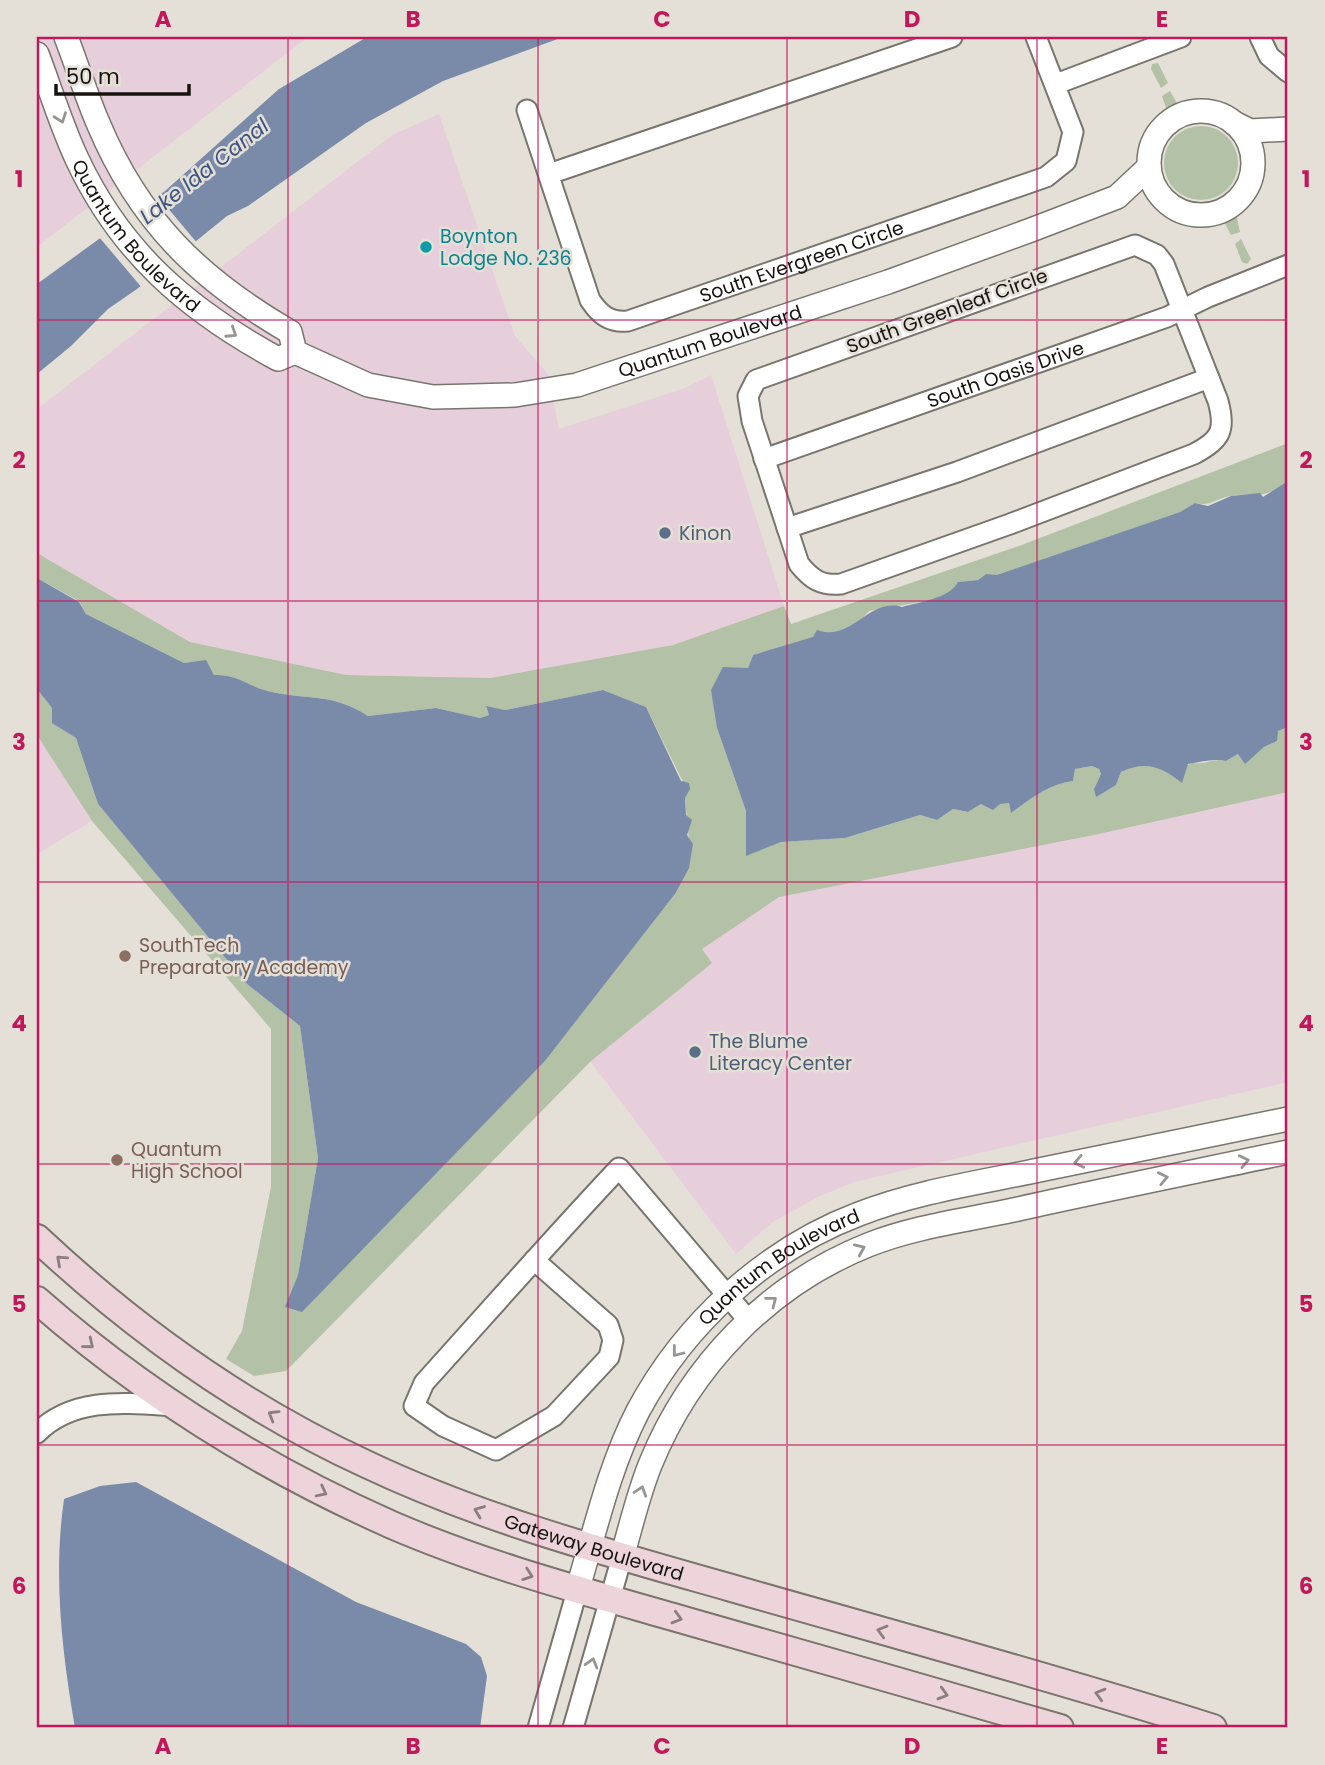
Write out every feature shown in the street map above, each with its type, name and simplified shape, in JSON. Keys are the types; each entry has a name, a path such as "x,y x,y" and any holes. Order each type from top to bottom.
{"main road":[{"name":"Gateway Boulevard","path":"37,1238 143,1329 224,1385 300,1431 432,1494 622,1557 1149,1718 1213,1728"},
{"path":"37,1300 101,1353 175,1406 256,1457 348,1505 459,1552 576,1591 1060,1728"}],"street":[{"name":"Quantum Boulevard","path":"66,37 97,121 129,186 152,219 202,273 253,311 290,332 295,352"},
{"path":"549,174 952,37"},
{"name":"South Evergreen Circle","path":"527,110 590,300 607,319 617,323 917,224 1052,174 1066,161 1073,132 1036,37"},
{"path":"1056,84 1181,37"},
{"path":"1260,37 1269,56 1288,72"},
{"name":"Quantum Boulevard","path":"37,54 76,158 103,205 133,248 176,293 237,337 278,359 295,352 351,380 417,394 481,398 552,390 589,381 888,282 1117,197 1162,198 1187,214 1201,216 1225,210 1245,192 1253,163 1287,130"},
{"name":"Quantum Boulevard","path":"1117,197 1149,167 1151,149 1159,133 1179,116 1203,111 1214,113 1250,131 1287,130"},
{"path":"1234,123 1248,141 1253,163"},
{"path":"1149,167 1153,184 1162,198"},
{"name":"South Greenleaf Circle","path":"1135,245 1157,254 1209,378 1223,419 1221,431 1204,449 1010,524 829,585 808,576 799,564 748,405 751,388 764,375 1135,245"},
{"name":"South Oasis Drive","path":"764,458 1044,362 1288,265"},
{"path":"787,528 957,472 1209,378"},
{"name":"Quantum Boulevard","path":"538,1728 611,1478 639,1410 675,1354 748,1278 801,1242 838,1223 890,1203 1288,1119"},
{"name":"Quantum Boulevard","path":"573,1728 650,1466 672,1418 712,1359 749,1321 812,1273 869,1245 898,1235 1288,1152"},
{"path":"534,1260 608,1325 613,1340 609,1357 554,1416 496,1450 443,1426 414,1406 424,1383 534,1260 619,1167 749,1321"},
{"path":"37,1433 76,1409 102,1403 175,1406"}],"shaded area":[{"path":"37,37 308,37 37,247"},
{"path":"439,114 515,336 548,374 559,429 685,388 711,375 784,606 673,645 490,678 346,675 190,642 37,553 37,409 392,135"},
{"path":"37,735 92,821 37,854"},
{"path":"1288,778 1288,1082 854,1182 818,1197 773,1222 736,1254 581,1049 679,956 776,890"}],"green space":[{"path":"1158,63 1168,83 1161,88 1151,69 1152,64"},
{"path":"1170,91 1179,107 1168,114 1162,96"},
{"path":"1201,126 1215,129 1227,137 1235,149 1238,163 1235,177 1227,189 1215,197 1201,200 1187,197 1175,189 1167,177 1164,163 1167,149 1175,137 1187,129"},
{"path":"1236,213 1240,232 1231,235 1223,220"},
{"path":"1241,239 1251,259 1247,264 1242,262 1235,244"},
{"path":"1288,443 1288,481 1271,492 1231,496 1205,504 1195,503 1180,512 997,576 986,574 978,580 958,582 954,590 932,600 869,611 861,620 841,631 753,655 748,668 734,670 717,728 746,811 746,855 781,842 845,838 920,815 937,820 953,809 968,812 981,804 1009,803 1011,812 1048,789 1073,781 1075,769 1092,766 1099,769 1101,774 1094,789 1116,785 1121,772 1137,765 1176,769 1192,763 1226,761 1238,754 1245,763 1264,747 1277,741 1277,731 1288,727 1288,792 1094,835 779,897 702,949 712,963 591,1061 286,1371 254,1376 226,1359 242,1331 271,1187 271,1029 92,821 37,735 37,689 52,708 53,723 76,738 98,804 247,984 300,1026 318,1158 298,1275 286,1307 302,1311 545,1061 675,894 689,840 685,798 687,790 646,707 603,690 505,710 486,707 489,715 480,718 436,708 368,716 328,699 275,693 234,678 214,675 206,661 184,663 86,614 79,601 37,578 37,553 190,642 346,675 490,678 673,645 784,606 791,624 1019,546"}],"water":[{"name":"Lake Ida Canal","path":"367,37 563,37 443,81 366,123 248,206 227,216 108,309 71,346 37,374 37,284 165,191 279,89"},
{"path":"1288,481 1288,727 1278,731 1277,741 1264,747 1245,764 1238,754 1226,761 1188,764 1182,783 1161,769 1138,766 1121,772 1116,785 1096,797 1094,789 1101,774 1099,769 1092,766 1075,769 1073,781 1048,789 1011,813 1009,803 1000,804 993,810 981,804 968,812 953,809 937,820 920,815 845,838 781,842 746,856 746,811 717,728 711,690 723,667 748,668 753,655 813,637 817,630 840,630 879,608 902,607 933,599 954,588 958,582 978,580 986,574 997,575 1180,512 1195,503 1208,506 1231,496 1260,493 1263,497"},
{"path":"37,578 79,602 86,614 184,663 206,660 214,675 234,678 275,693 328,699 368,716 436,708 480,718 489,715 486,706 505,710 603,690 646,707 681,781 689,783 690,789 685,798 686,815 692,820 687,835 693,844 689,868 675,894 545,1061 302,1312 285,1307 298,1275 318,1158 300,1026 247,984 98,804 76,738 52,723 52,708 37,689"},
{"path":"136,1482 356,1602 466,1644 481,1657 487,1676 480,1728 75,1728 60,1614 59,1557 64,1499 100,1486"}],"pier":[{"path":"156,194 198,244 143,289 99,237"}],"place":[{"name":"Boynton Lodge No. 236","path":"426,247"},
{"name":"Kinon","path":"665,533"},
{"name":"SouthTech Preparatory Academy","path":"125,956"},
{"name":"The Blume Literacy Center","path":"695,1052"},
{"name":"Quantum High School","path":"117,1160"}]}
